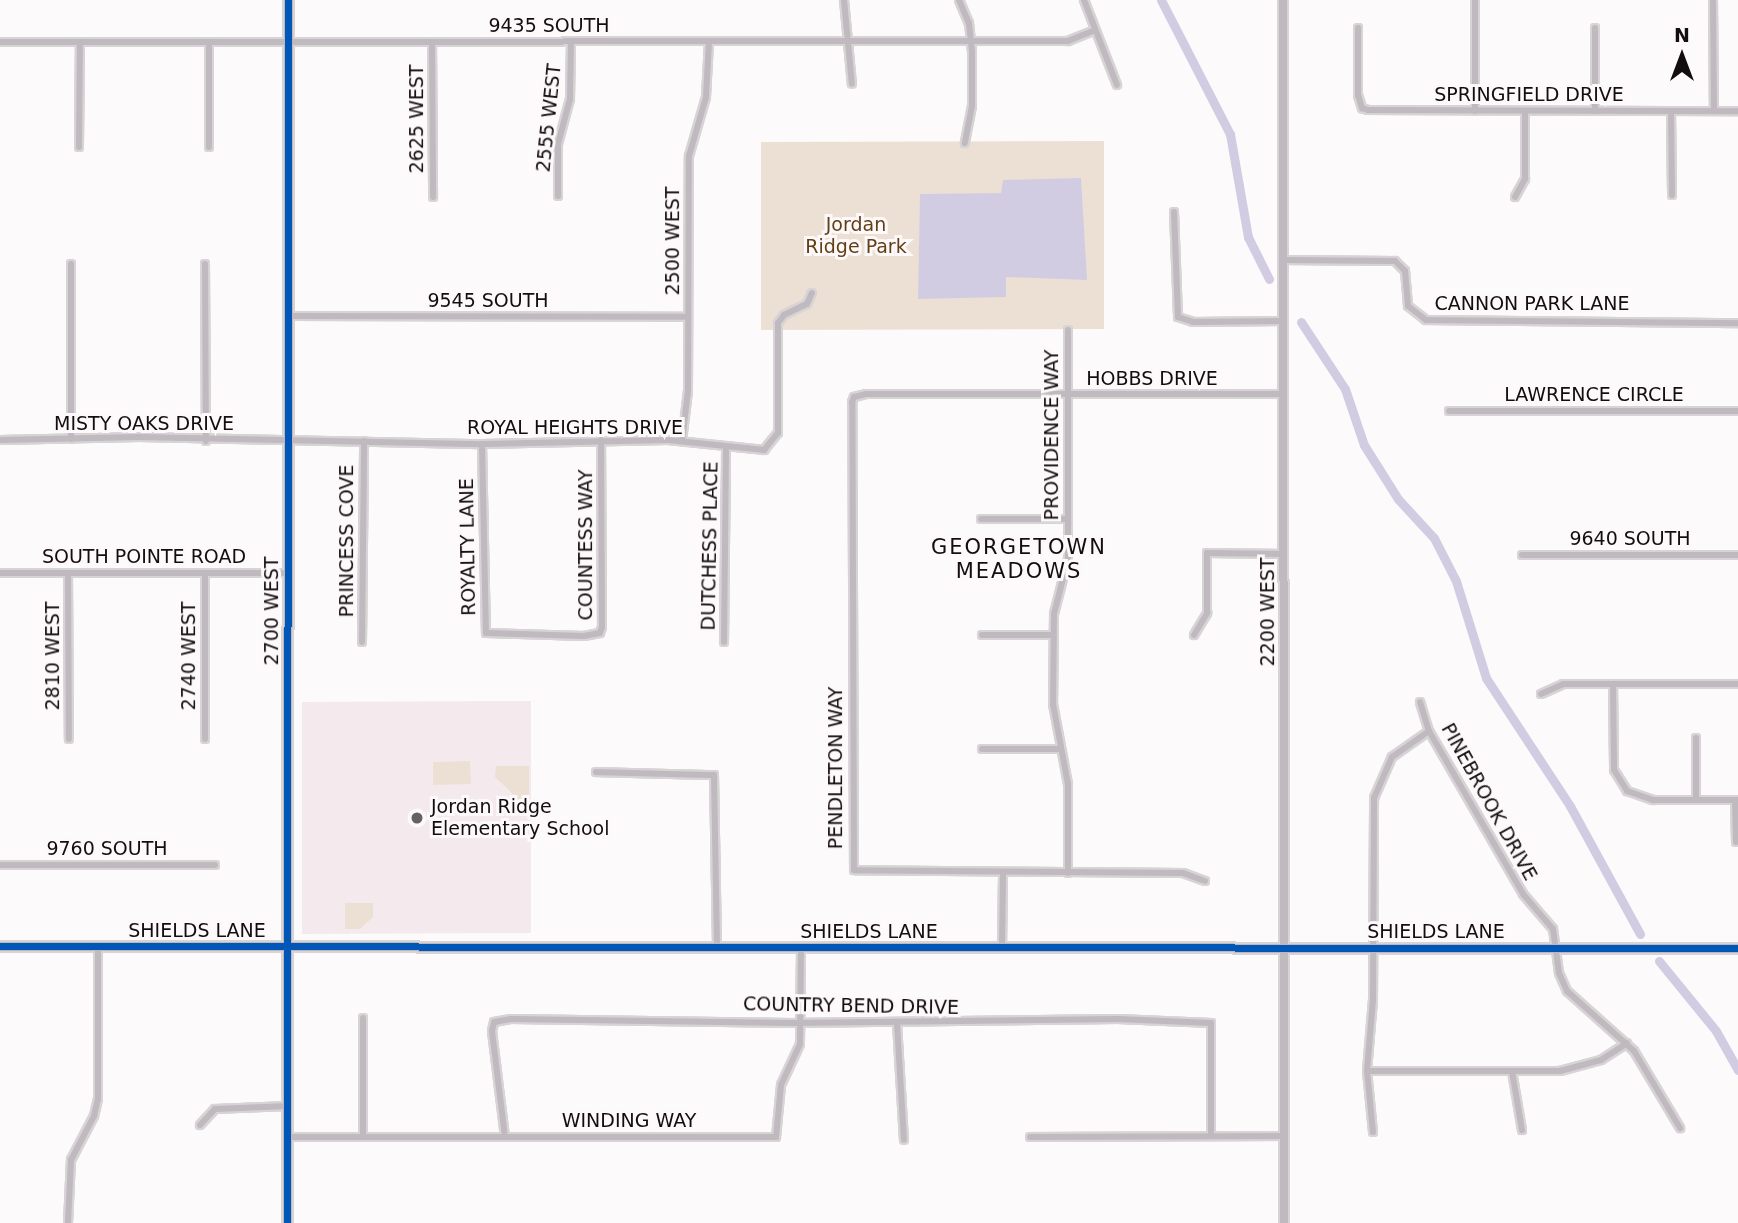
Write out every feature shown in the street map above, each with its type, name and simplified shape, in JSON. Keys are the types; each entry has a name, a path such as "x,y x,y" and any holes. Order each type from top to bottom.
{"main road":[{"name":"2700 WEST","path":"287,1223 288,0"},
{"name":"SHIELDS LANE","path":"0,946 1738,948"}],"street":[{"path":"844,0 852,84"},
{"path":"959,0 971,41 972,106 965,143"},
{"path":"1084,0 1116,85"},
{"name":"2200 WEST","path":"1283,0 1284,1223"},
{"path":"1475,0 1475,111"},
{"path":"1713,0 1714,111"},
{"name":"SPRINGFIELD DRIVE","path":"1358,28 1362,108 1738,111"},
{"path":"1595,28 1595,111"},
{"name":"9435 SOUTH","path":"0,41 1068,41 1095,30"},
{"path":"79,146 80,42"},
{"path":"209,42 209,146"},
{"name":"2625 WEST","path":"432,42 433,197"},
{"name":"2555 WEST","path":"558,197 558,144 570,99 571,42"},
{"name":"2500 WEST","path":"682,441 688,391 690,156 706,97 709,42"},
{"path":"1515,197 1525,179 1525,111"},
{"path":"1671,111 1672,195"},
{"path":"1174,212 1178,317 1193,322 1283,321"},
{"name":"CANNON PARK LANE","path":"1283,260 1395,261 1405,271 1408,306 1426,320 1738,323"},
{"path":"71,264 71,439"},
{"path":"205,264 206,441"},
{"name":"ROYAL HEIGHTS DRIVE","path":"288,440 482,444 601,440 682,441 726,450 764,450 776,439 778,323 784,315 807,304 812,293"},
{"name":"9545 SOUTH","path":"288,316 688,317"},
{"name":"PROVIDENCE WAY","path":"1068,330 1068,558 1055,601 1053,635 1054,718 1068,784 1068,873"},
{"name":"HOBBS DRIVE","path":"854,397 1283,394"},
{"name":"PENDLETON WAY","path":"854,397 854,870 866,873 1183,873 1205,881"},
{"name":"LAWRENCE CIRCLE","path":"1450,411 1738,411"},
{"name":"MISTY OAKS DRIVE","path":"0,440 288,440"},
{"name":"COUNTESS WAY","path":"542,636 600,633 601,440"},
{"name":"PRINCESS COVE","path":"362,642 364,441"},
{"name":"ROYALTY LANE","path":"482,444 486,633 542,636"},
{"name":"DUTCHESS PLACE","path":"724,642 726,450"},
{"path":"981,519 1068,519"},
{"path":"1194,635 1207,613 1207,553 1284,554"},
{"name":"9640 SOUTH","path":"1522,555 1738,555"},
{"name":"SOUTH POINTE ROAD","path":"0,573 288,573"},
{"name":"2810 WEST","path":"68,573 69,739"},
{"name":"2740 WEST","path":"205,573 205,739"},
{"path":"982,635 1053,635"},
{"path":"1541,694 1563,684 1738,684"},
{"path":"1613,684 1614,762 1621,785 1645,799 1737,800 1735,842"},
{"name":"PINEBROOK DRIVE","path":"1420,702 1429,731 1522,894 1550,922 1567,991 1627,1043 1648,1070 1680,1128"},
{"path":"1373,1132 1367,1071 1374,948 1376,789 1392,757 1429,731"},
{"path":"1696,738 1696,800"},
{"path":"982,750 1061,748"},
{"path":"596,772 714,775 717,948"},
{"name":"9760 SOUTH","path":"0,865 215,865"},
{"path":"1003,873 1003,948"},
{"path":"68,1223 71,1160 94,1116 98,1099 98,946"},
{"name":"WINDING WAY","path":"288,1137 776,1137 781,1085 798,1053 802,948"},
{"path":"363,1018 363,1137"},
{"name":"COUNTRY BEND DRIVE","path":"505,1137 494,1069 494,1022 716,1019 801,1023 1118,1019 1211,1023 1211,1136"},
{"path":"897,1023 904,1140"},
{"path":"1367,1071 1513,1071 1581,1067 1627,1043"},
{"path":"1513,1071 1522,1130"},
{"path":"200,1125 215,1109 288,1107"},
{"path":"1030,1136 1284,1136"}],"shaded area":[{"path":"1081,178 1087,280 1006,277 1006,297 918,299 920,194 1001,193 1003,180"},
{"name":"Jordan Ridge Elementary School","path":"531,701 531,933 302,934 302,702"}],"green space":[{"name":"Jordan Ridge Park","path":"1104,141 1104,329 761,330 761,142"},
{"path":"470,761 471,784 433,785 433,762"},
{"path":"496,766 529,766 529,799 518,799 495,777"},
{"path":"345,903 373,903 373,917 360,929 345,929"}],"waterway":[{"path":"1161,0 1230,134 1248,237 1269,279"},
{"path":"1301,322 1345,389 1364,445 1398,499 1434,538 1456,581 1486,678 1570,806 1640,934"},
{"path":"1659,961 1716,1031 1738,1070"}],"cycle path":[{"path":"287,1223 288,0"},
{"path":"0,946 1738,948"}],"place":[{"name":"Jordan Ridge Elementary School","path":"417,818"}],"district":[{"name":"GEORGETOWN MEADOWS","path":"1019,559"}]}
